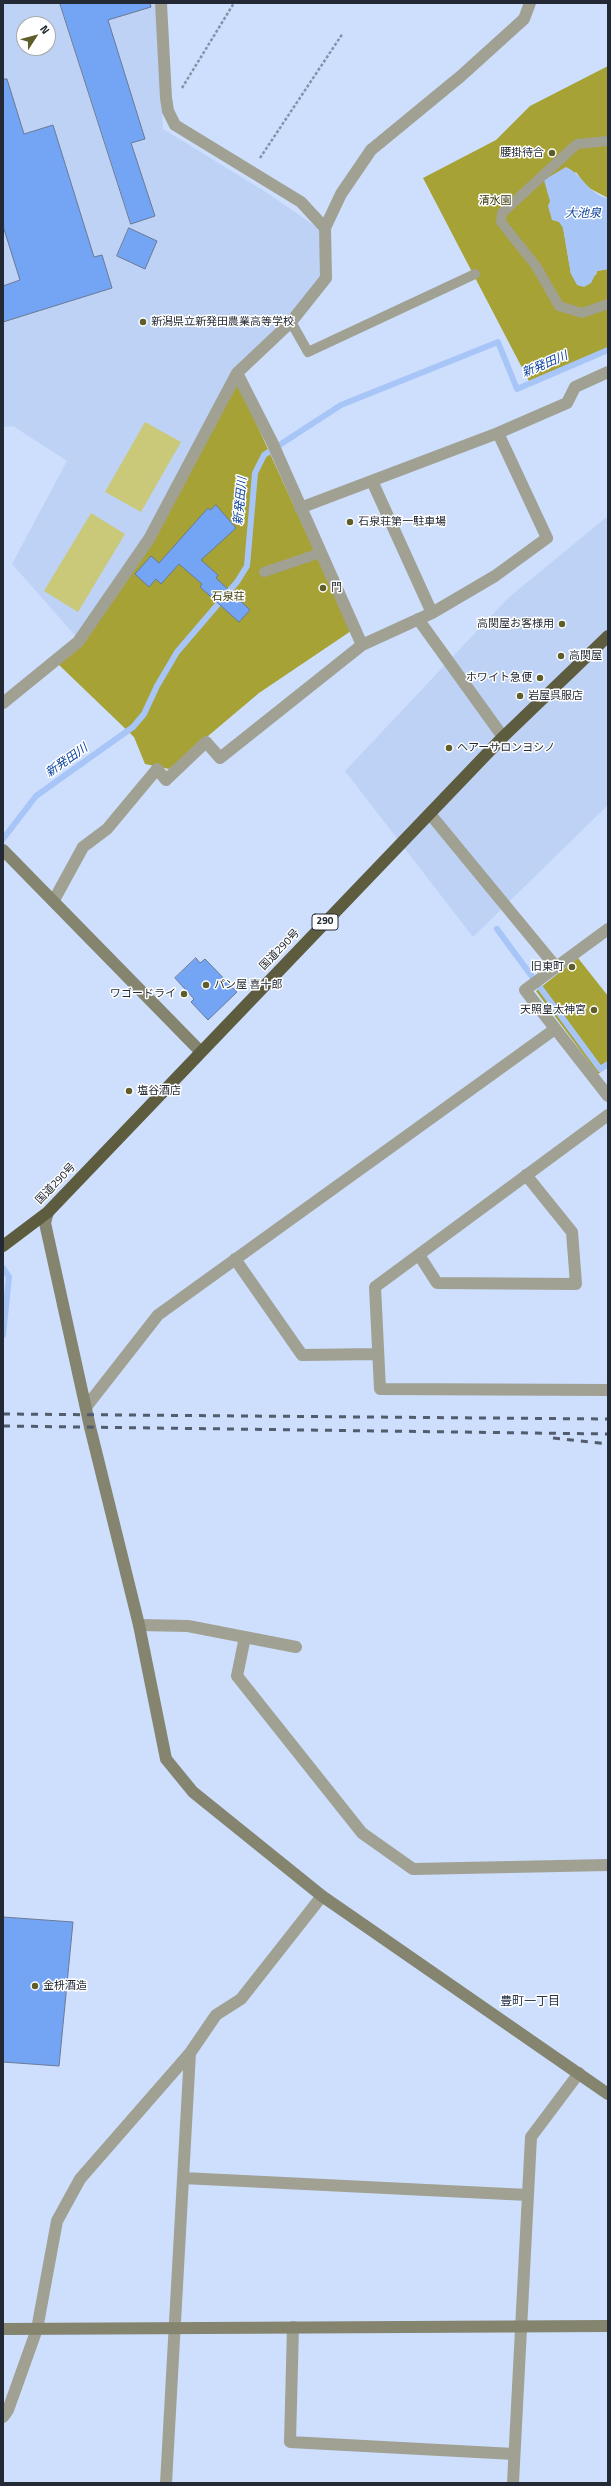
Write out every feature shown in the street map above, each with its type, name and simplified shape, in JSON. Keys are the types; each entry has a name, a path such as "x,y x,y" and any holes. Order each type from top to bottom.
{"highway":[{"name":"国道290号","path":"3,1246 48,1212 200,1051 503,737 608,636"}],"street":[{"path":"161,3 168,111 175,125 301,202 325,228"},
{"path":"3,703 78,642 149,539 237,373 292,322 326,278 325,228 341,194 371,150 461,76 524,19 530,3"},
{"path":"300,508 498,433 567,403 575,387 608,372"},
{"path":"237,373 274,447 362,645"},
{"path":"54,900 83,847 107,829 157,769 166,780 206,742 220,758 362,645 432,613 496,576 547,538 498,433"},
{"path":"372,481 432,613"},
{"path":"418,619 503,737"},
{"path":"430,814 556,967"},
{"path":"5,851 200,1051"},
{"path":"608,929 525,990 608,1096"},
{"path":"86,1407 158,1314 555,1029"},
{"path":"608,1115 375,1286 380,1389 608,1390"},
{"path":"419,1255 437,1282 576,1284 572,1232 526,1175"},
{"path":"48,1212 45,1223 86,1407 139,1625 166,1759 193,1792 322,1896 608,2094"},
{"path":"235,1259 302,1355 378,1354"},
{"path":"139,1625 188,1626 296,1647"},
{"path":"245,1637 237,1676 362,1833 413,1869 608,1865"},
{"path":"3,2417 8,2410 37,2329 57,2221 80,2179 190,2053 216,2015 241,1999 322,1896"},
{"path":"166,2483 190,2053"},
{"path":"513,2483 531,2137 579,2073"},
{"path":"183,2178 528,2195"},
{"path":"3,2329 608,2326"},
{"path":"293,2327 290,2442 514,2454"}],"lane":[{"path":"608,141 577,144 502,213 501,222 536,266 559,306 582,313 608,304"},
{"path":"292,322 308,352 475,274"},
{"path":"264,572 320,552"}],"path":[{"path":"168,111 234,3"},
{"path":"251,172 343,33"}],"shaded area":[{"name":"新潟県立新発田農業高等学校","path":"3,3 157,3 163,129 269,194 319,229 322,278 304,303 263,341 148,538 79,640 12,564 67,461 13,426 3,427"},
{"path":"145,422 181,442 141,512 105,492"},
{"path":"91,513 125,534 78,612 44,591"},
{"path":"608,516 608,805 473,937 345,771 508,598"}],"green space":[{"name":"清水園","path":"608,66 608,198 587,187 576,172 547,191 563,227 571,274 596,275 597,271 608,269 608,350 530,383 423,178 496,140 530,106"},
{"name":"石泉荘","path":"236,379 351,631 259,693 169,769 145,764 134,737 58,664 150,539"},
{"path":"578,958 608,996 608,1067 598,1074 536,991"}],"water":[{"name":"大池泉","path":"566,167 572,170 596,193 608,198 608,269 597,271 591,283 584,287 577,285 571,274 563,228 559,222 552,220 548,206 550,201 544,180"}],"building":[{"path":"60,3 150,3 151,7 108,20 145,139 131,143 155,216 131,224"},
{"path":"3,79 7,79 24,134 53,125 94,257 102,255 112,288 3,322 3,286 20,280 3,226"},
{"path":"129,228 157,241 145,269 117,256"},
{"path":"216,505 236,528 201,560 218,575 216,578 250,610 239,622 200,587 202,584 179,564 161,584 156,579 149,587 135,574 151,556 159,563 208,508 210,510"},
{"name":"パン屋 喜十郎","path":"196,958 200,963 205,959 237,992 208,1020 191,1002 194,999 175,978"},
{"path":"3,1917 73,1922 59,2066 3,2062"}],"waterway":[{"name":"新発田川","path":"3,839 36,796 133,727 144,714 157,686 177,652 237,582 247,566 255,473 264,455 341,405 498,342 517,389 608,350"},
{"path":"497,929 600,1069 608,1064"},
{"name":"新発田川","path":"3,1268 9,1277 3,1335"}],"railway":[{"path":"3,1414 608,1419"},
{"path":"3,1426 608,1434"},
{"path":"553,1438 608,1444"}],"place":[{"name":"腰掛待合","path":"552,153"},
{"name":"新潟県立新発田農業高等学校","path":"143,322"},
{"name":"石泉荘第一駐車場","path":"350,522"},
{"name":"門","path":"323,588"},
{"name":"高関屋お客様用","path":"562,624"},
{"name":"高関屋","path":"561,656"},
{"name":"ホワイト急便","path":"540,678"},
{"name":"岩屋呉服店","path":"520,696"},
{"name":"ヘアーサロンヨシノ","path":"449,748"},
{"name":"旧東町","path":"572,967"},
{"name":"パン屋 喜十郎","path":"206,985"},
{"name":"ワゴードライ","path":"184,994"},
{"name":"天照皇太神宮","path":"594,1010"},
{"name":"塩谷酒店","path":"129,1091"},
{"name":"金枡酒造","path":"35,1986"}],"district":[{"name":"豊町一丁目","path":"530,2002"}]}
